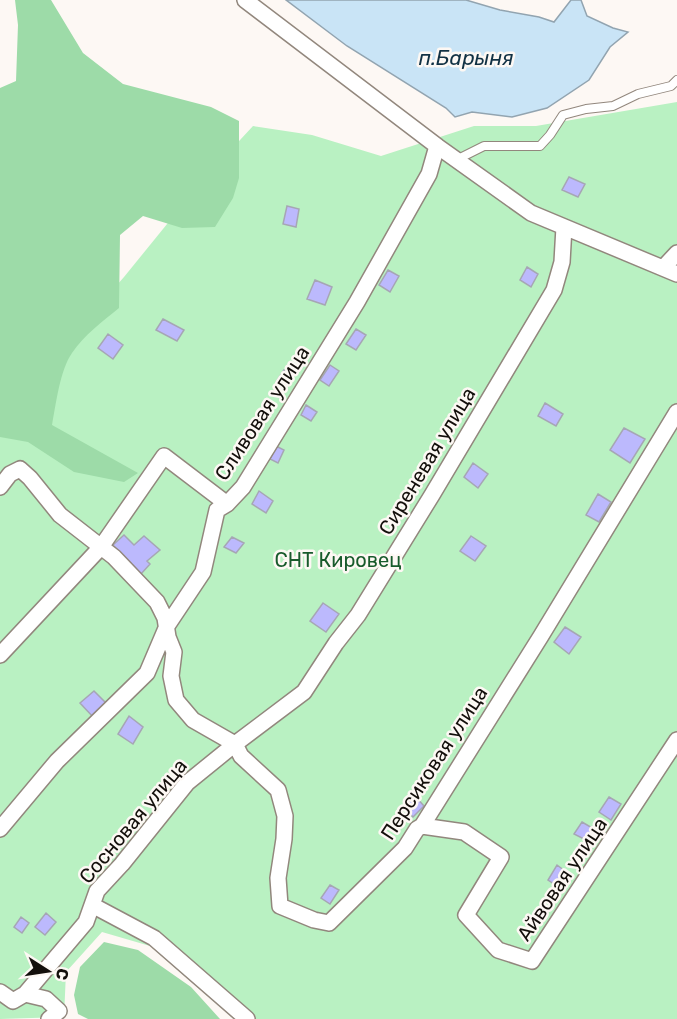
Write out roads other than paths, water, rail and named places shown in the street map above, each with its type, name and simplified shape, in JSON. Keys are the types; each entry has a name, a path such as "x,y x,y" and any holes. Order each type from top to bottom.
{"street":[{"path":"245,0 437,147 531,213 670,271 677,254"},
{"name":"Сливовая улица","path":"0,829 57,761 147,673 166,626 203,572 217,510 227,504 243,487 357,302 429,174 437,147"},
{"name":"Сиреневая улица","path":"235,744 304,692 336,643 358,615 554,290 562,262 564,226"},
{"name":"Персиковая улица","path":"0,487 10,474 20,469 60,515 114,557 157,602 165,618 168,637 174,652 171,676 176,700 194,720 235,744 241,756 278,790 285,816 285,839 278,878 280,906 314,920 330,922 405,848 422,826 677,412"},
{"path":"0,655 101,547 164,456 227,504"},
{"name":"Айвовая улица","path":"422,826 464,832 501,856 466,915 498,950 532,961 677,740"},
{"name":"Сосновая улица","path":"25,994 86,922 97,891 122,864 187,783 235,744"},
{"path":"92,906 154,938 247,1019"},
{"path":"0,992 13,1001 25,994 46,999 59,1011 49,1019"}],"lane":[{"path":"456,160 484,146 540,146 563,115 586,109 613,106 638,94 671,86 677,80"}],"water":[{"name":"п.Барыня","path":"286,0 466,0 554,22 571,0 581,0 587,16 628,32 610,47 589,80 547,108 512,117 472,112 455,117 446,108 347,46"}],"park label":[{"name":"СНТ Кировец","path":"338,560"}]}
